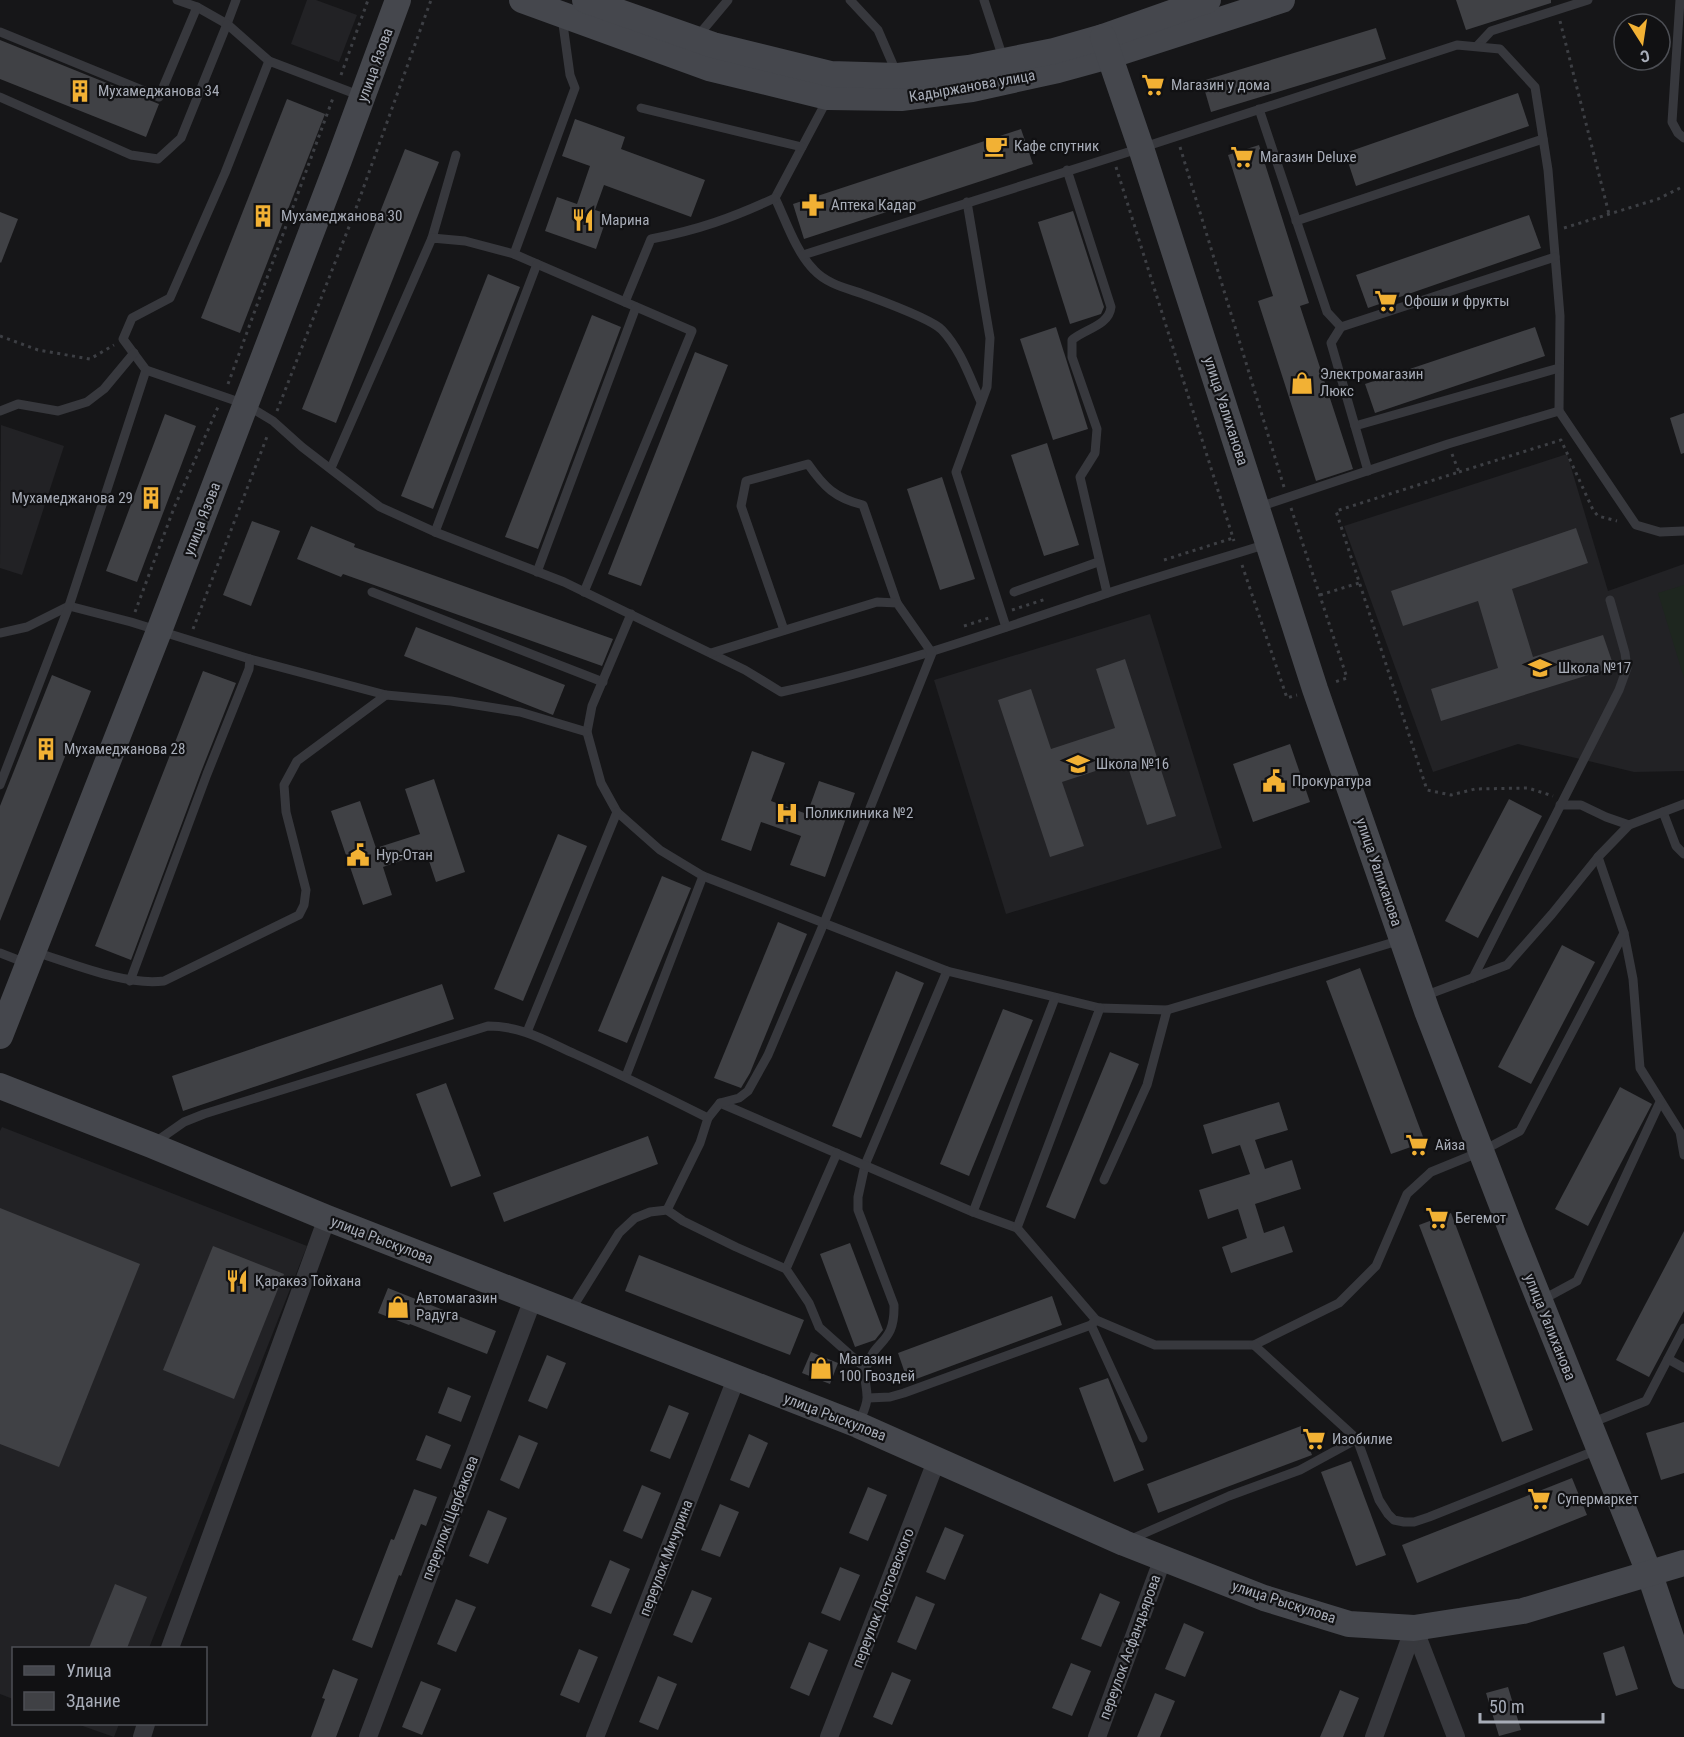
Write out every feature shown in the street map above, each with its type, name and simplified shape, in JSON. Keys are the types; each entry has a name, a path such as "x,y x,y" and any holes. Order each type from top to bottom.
{"street":[{"name":"улица Язова","path":"0,1036 159,631 234,400 363,96 398,0"},
{"name":"Кадыржанова улица","path":"522,0 690,49 713,45 831,74 898,76 969,68 1054,51 1106,47 1282,0"},
{"name":"Кадыржанова улица","path":"585,0 690,49 709,68 828,98 901,98 972,89 1058,70 1208,0"},
{"name":"улица Уалиханова","path":"1106,47 1141,148 1315,689 1422,996 1480,1152 1650,1575 1684,1676"},
{"name":"улица Рыскулова","path":"0,1086 151,1145 327,1218 858,1425 937,1458 1124,1543 1264,1598 1349,1624 1414,1628 1523,1611 1684,1563"},
{"path":"170,1647 327,1218"},
{"name":"переулок Щербакова","path":"368,1737 533,1299"},
{"name":"переулок Мичурина","path":"595,1737 736,1379"},
{"name":"переулок Достоевского","path":"829,1737 937,1458"},
{"name":"переулок Асфандьярова","path":"1096,1737 1163,1558"},
{"path":"1374,1737 1414,1628"},
{"path":"1414,1628 1456,1737"}],"lane":[{"path":"177,0 197,7 227,24 269,61 363,96"},
{"path":"0,97 131,155 158,159 181,138 236,0"},
{"path":"690,49 728,0"},
{"path":"850,0 878,30 898,76"},
{"path":"984,0 1004,61"},
{"path":"1477,46 1491,31 1588,0"},
{"path":"1680,0 1672,122 1678,134 1684,138"},
{"path":"0,32 159,97 197,7"},
{"path":"514,254 575,88 570,75 561,13"},
{"path":"803,255 1457,45 1500,49 1535,87 1548,170 1560,316 1559,411 1636,525 1660,532 1684,531"},
{"path":"269,61 225,173 170,298 132,318 123,339 146,370 234,400 273,421 302,447 380,507 435,532 584,592 745,670 781,692 932,653 1107,593 1269,543"},
{"path":"625,302 651,239 683,233 731,218 775,198 828,98"},
{"path":"641,108 802,147"},
{"path":"1259,109 1327,312 1341,327"},
{"path":"1296,221 1543,139"},
{"path":"331,468 432,238 456,155"},
{"path":"1067,170 1111,307 1106,320 1078,334 1072,340 1072,357 1097,429 1095,453 1080,477 1107,593"},
{"path":"775,198 803,255 813,270 825,280 889,304 940,328 964,363 981,402"},
{"path":"967,202 990,338 987,387 956,472 1006,627"},
{"path":"432,238 465,241 514,254 692,331 584,592"},
{"path":"1368,471 1331,343 1341,327 1555,257"},
{"path":"435,532 537,264"},
{"path":"537,572 636,307"},
{"path":"0,411 18,404 58,411 87,402 104,389 134,352"},
{"path":"1355,426 1559,368"},
{"path":"0,785 69,606 146,370"},
{"path":"1257,507 1448,444 1559,411"},
{"path":"784,630 741,506 746,481 808,464 823,484 844,500 863,505 897,603 932,653"},
{"path":"1014,592 1098,562"},
{"path":"372,592 603,682"},
{"path":"1473,978 1619,690 1627,668 1610,600"},
{"path":"711,653 877,602 897,603"},
{"path":"0,633 27,627 69,606 189,639 249,659 386,695 451,701 520,712 587,732"},
{"path":"631,614 592,706 587,732 601,783 617,812 660,850 703,876 947,971 1100,1008 1167,1010 1403,939"},
{"path":"667,1210 696,1151 708,1118 720,1103 739,1098 748,1091 768,1055 824,923 932,653"},
{"path":"130,981 207,774 249,669 249,659"},
{"path":"0,953 130,981 147,983 164,981 299,915 304,905 306,890 286,812 284,785 297,761 386,695"},
{"path":"1562,802 1581,805 1629,825"},
{"path":"1422,996 1507,965 1598,857 1629,825 1684,804"},
{"path":"527,1032 617,812"},
{"path":"1663,812 1676,846 1684,854"},
{"path":"1598,857 1624,933 1633,979 1640,1068 1680,1132 1684,1155"},
{"path":"626,1076 703,876"},
{"path":"868,1398 890,1397 903,1393 1094,1322 1155,1345 1254,1345 1340,1303 1376,1266 1407,1194 1431,1172 1480,1152 1520,1131 1624,933"},
{"path":"858,1425 868,1398 864,1379 865,1368 873,1352 891,1332 894,1305 858,1210 858,1197 865,1166 947,971"},
{"path":"972,1212 1054,998"},
{"path":"1017,1228 1100,1008"},
{"path":"1104,1180 1147,1085 1167,1010"},
{"path":"151,1145 184,1122 204,1114 488,1026 507,1026 527,1032 626,1076 708,1118"},
{"path":"1540,1301 1577,1281 1660,1102"},
{"path":"720,1103 972,1212 1017,1228 1094,1322 1143,1438"},
{"path":"786,1269 837,1154"},
{"path":"569,1313 620,1233 635,1218 650,1212 667,1210 683,1221 786,1269 809,1303 819,1327 865,1368"},
{"path":"1589,1424 1646,1401 1684,1328"},
{"path":"1254,1345 1357,1439 1379,1500 1394,1520 1414,1522 1429,1517 1599,1449"},
{"path":"1668,1359 1684,1368"},
{"path":"1124,1543 1229,1496 1300,1470 1357,1439"}],"path":[{"path":"131,622 174,508 234,400 242,350 368,0"},
{"path":"189,639 354,214 431,0"},
{"path":"1557,10 1609,214"},
{"path":"1112,157 1238,553 1287,698 1315,689 1347,678 1287,497 1176,136"},
{"path":"1553,231 1658,199 1684,186"},
{"path":"0,336 38,350 90,359 123,339"},
{"path":"1562,802 1528,788 1475,789 1451,795 1427,790 1336,511 1561,440 1593,510 1598,516 1636,525"},
{"path":"1448,444 1458,472"},
{"path":"1320,595 1359,583"}],"shaded area":[{"path":"307,0 316,0 357,15 339,62 291,44"},
{"path":"1,425 64,446 22,575 0,568"},
{"name":"Школа №17","path":"1567,454 1608,591 1684,564 1684,771 1634,772 1518,744 1433,772 1344,526"},
{"path":"1684,585 1684,678 1658,593"},
{"name":"Школа №16","path":"1150,614 1222,848 1006,914 934,680"},
{"path":"2,1127 307,1246 149,1647 12,1647 12,1699 0,1694 0,1131"},
{"path":"80,1725 119,1725 114,1737"}],"building":[{"path":"1456,0 1551,0 1551,3 1466,30"},
{"path":"1376,28 1386,59 1211,112 1202,81"},
{"name":"Мухамеджанова 34","path":"0,40 159,104 146,137 0,79"},
{"path":"1518,93 1529,126 1356,186 1345,153"},
{"name":"Мухамеджанова 30","path":"287,99 325,114 240,333 201,318"},
{"path":"575,119 625,137 621,149 705,180 691,217 604,185 595,210 608,214 596,249 545,231 557,197 577,204 590,166 562,156"},
{"path":"1021,129 1033,164 804,239 793,204"},
{"path":"1259,145 1309,303 1300,306 1353,469 1316,481 1258,301 1273,296 1228,155"},
{"path":"405,149 439,162 336,423 302,409"},
{"path":"1073,211 1104,307 1101,314 1070,324 1038,222"},
{"path":"0,212 18,219 1,263 0,262"},
{"path":"1529,215 1541,248 1368,308 1356,275"},
{"path":"488,274 520,287 433,509 401,496"},
{"path":"592,315 621,327 538,549 505,537"},
{"path":"1056,327 1088,429 1053,440 1020,339"},
{"path":"1535,327 1545,356 1375,413 1365,384"},
{"path":"695,352 728,365 641,586 608,574"},
{"path":"1684,413 1684,453 1681,454 1670,418"},
{"name":"Мухамеджанова 29","path":"165,414 196,426 137,582 106,571"},
{"path":"1047,443 1079,545 1044,556 1011,455"},
{"path":"942,477 975,579 940,590 907,489"},
{"path":"252,521 280,531 251,606 223,595"},
{"path":"311,526 355,544 354,547 613,639 602,666 343,574 341,577 297,559"},
{"path":"1576,528 1588,563 1512,589 1533,657 1603,635 1614,667 1441,721 1431,689 1498,668 1478,601 1403,626 1391,591"},
{"path":"416,627 565,685 553,715 404,656"},
{"path":"1125,659 1176,816 1147,825 1126,761 1062,782 1084,846 1050,857 998,700 1031,689 1051,749 1115,728 1096,669"},
{"path":"203,671 236,683 131,960 95,946"},
{"name":"Мухамеджанова 28","path":"52,675 91,691 0,921 0,806"},
{"path":"1290,744 1310,802 1253,822 1233,764"},
{"path":"752,751 785,763 771,801 807,814 819,781 855,793 825,877 790,865 801,836 761,822 751,851 721,840"},
{"path":"434,779 465,872 436,882 426,852 383,867 392,895 363,905 331,811 360,801 376,848 420,834 405,789"},
{"path":"1509,799 1542,816 1478,938 1445,921"},
{"path":"558,834 587,846 523,1001 494,989"},
{"path":"662,876 691,888 627,1043 598,1031"},
{"path":"778,922 807,934 750,1073 741,1088 714,1078"},
{"path":"1562,945 1595,962 1531,1084 1498,1067"},
{"path":"1360,968 1425,1142 1391,1154 1326,981"},
{"path":"896,971 924,983 861,1138 832,1126"},
{"path":"442,984 454,1019 183,1111 172,1076"},
{"path":"1003,1009 1033,1020 969,1176 940,1164"},
{"path":"1110,1052 1139,1064 1075,1219 1046,1207"},
{"path":"446,1083 481,1176 451,1187 416,1094"},
{"path":"1620,1087 1652,1104 1588,1226 1555,1209"},
{"path":"1279,1102 1288,1130 1255,1140 1265,1169 1292,1160 1301,1189 1255,1204 1264,1233 1284,1226 1293,1252 1231,1273 1222,1247 1247,1238 1238,1209 1208,1219 1199,1190 1250,1174 1240,1145 1212,1154 1203,1125"},
{"path":"648,1136 658,1164 504,1222 493,1193"},
{"path":"0,1208 140,1264 59,1467 0,1444"},
{"path":"1451,1213 1533,1430 1502,1442 1419,1225"},
{"path":"1684,1231 1684,1311 1649,1377 1616,1360"},
{"path":"850,1243 883,1330 875,1340 855,1347 820,1254"},
{"path":"213,1246 284,1274 234,1399 163,1370"},
{"path":"639,1255 804,1320 790,1355 625,1291"},
{"path":"388,1288 496,1331 487,1354 378,1313"},
{"path":"1052,1296 1062,1325 908,1382 898,1353"},
{"path":"811,1352 838,1363 830,1384 802,1373"},
{"path":"547,1355 566,1363 547,1409 528,1401"},
{"path":"1108,1378 1144,1470 1114,1482 1079,1388"},
{"path":"448,1387 471,1396 461,1422 438,1413"},
{"path":"669,1405 689,1413 670,1459 650,1451"},
{"path":"1684,1422 1684,1473 1661,1480 1646,1433"},
{"path":"1301,1426 1312,1455 1158,1513 1147,1484"},
{"path":"749,1434 768,1443 749,1488 730,1480"},
{"path":"426,1435 451,1445 441,1469 416,1460"},
{"path":"519,1435 538,1443 519,1489 500,1480"},
{"path":"1351,1461 1386,1555 1356,1566 1321,1472"},
{"path":"1572,1478 1587,1515 1417,1583 1402,1545"},
{"path":"642,1485 661,1493 642,1539 623,1531"},
{"path":"868,1487 887,1495 868,1541 849,1533"},
{"path":"414,1489 437,1497 426,1526 421,1524 401,1576 399,1575 372,1648 352,1640 391,1539 394,1540"},
{"path":"720,1504 739,1512 720,1557 701,1550"},
{"path":"488,1510 507,1518 488,1564 469,1556"},
{"path":"945,1527 964,1535 945,1580 926,1572"},
{"path":"610,1560 630,1569 611,1614 591,1606"},
{"path":"840,1567 860,1575 840,1621 821,1613"},
{"path":"115,1584 147,1597 127,1647 89,1647"},
{"path":"692,1590 712,1598 692,1643 673,1635"},
{"path":"1100,1593 1120,1602 1101,1647 1081,1639"},
{"path":"916,1596 935,1604 916,1650 897,1642"},
{"path":"456,1599 476,1607 456,1652 437,1644"},
{"path":"1184,1623 1204,1632 1185,1677 1165,1669"},
{"path":"809,1642 828,1650 809,1696 790,1688"},
{"path":"1624,1646 1638,1689 1616,1696 1603,1653"},
{"path":"579,1649 598,1657 579,1703 560,1695"},
{"path":"1071,1663 1091,1671 1072,1716 1052,1708"},
{"path":"333,1669 358,1679 336,1737 311,1737 325,1699 322,1698"},
{"path":"892,1672 911,1680 892,1725 873,1717"},
{"path":"658,1676 677,1684 658,1730 639,1722"},
{"path":"421,1681 441,1689 422,1735 402,1727"},
{"path":"1508,1687 1521,1730 1499,1736 1486,1693"},
{"path":"1340,1690 1359,1698 1343,1737 1320,1737"},
{"path":"1155,1693 1175,1701 1160,1737 1137,1737"}],"place":[{"name":"Магазин у дома","path":"1153,85"},
{"name":"Мухамеджанова 34","path":"80,91"},
{"name":"Кафе спутник","path":"996,146"},
{"name":"Магазин Deluxe","path":"1242,157"},
{"name":"Аптека Кадар","path":"813,205"},
{"name":"Мухамеджанова 30","path":"263,216"},
{"name":"Марина","path":"583,220"},
{"name":"Офоши и фрукты","path":"1386,301"},
{"name":"Электромагазин Люкс","path":"1302,383"},
{"name":"Мухамеджанова 29","path":"151,498"},
{"name":"Школа №17","path":"1540,668"},
{"name":"Мухамеджанова 28","path":"46,749"},
{"name":"Школа №16","path":"1078,764"},
{"name":"Прокуратура","path":"1274,781"},
{"name":"Поликлиника №2","path":"787,813"},
{"name":"Нур-Отан","path":"358,855"},
{"name":"Айза","path":"1417,1145"},
{"name":"Бегемот","path":"1437,1218"},
{"name":"Қаракөз Тойхана","path":"237,1281"},
{"name":"Автомагазин Радуга","path":"398,1307"},
{"name":"Магазин 100 Гвоздей","path":"821,1368"},
{"name":"Изобилие","path":"1314,1439"},
{"name":"Супермаркет","path":"1539,1499"}]}
